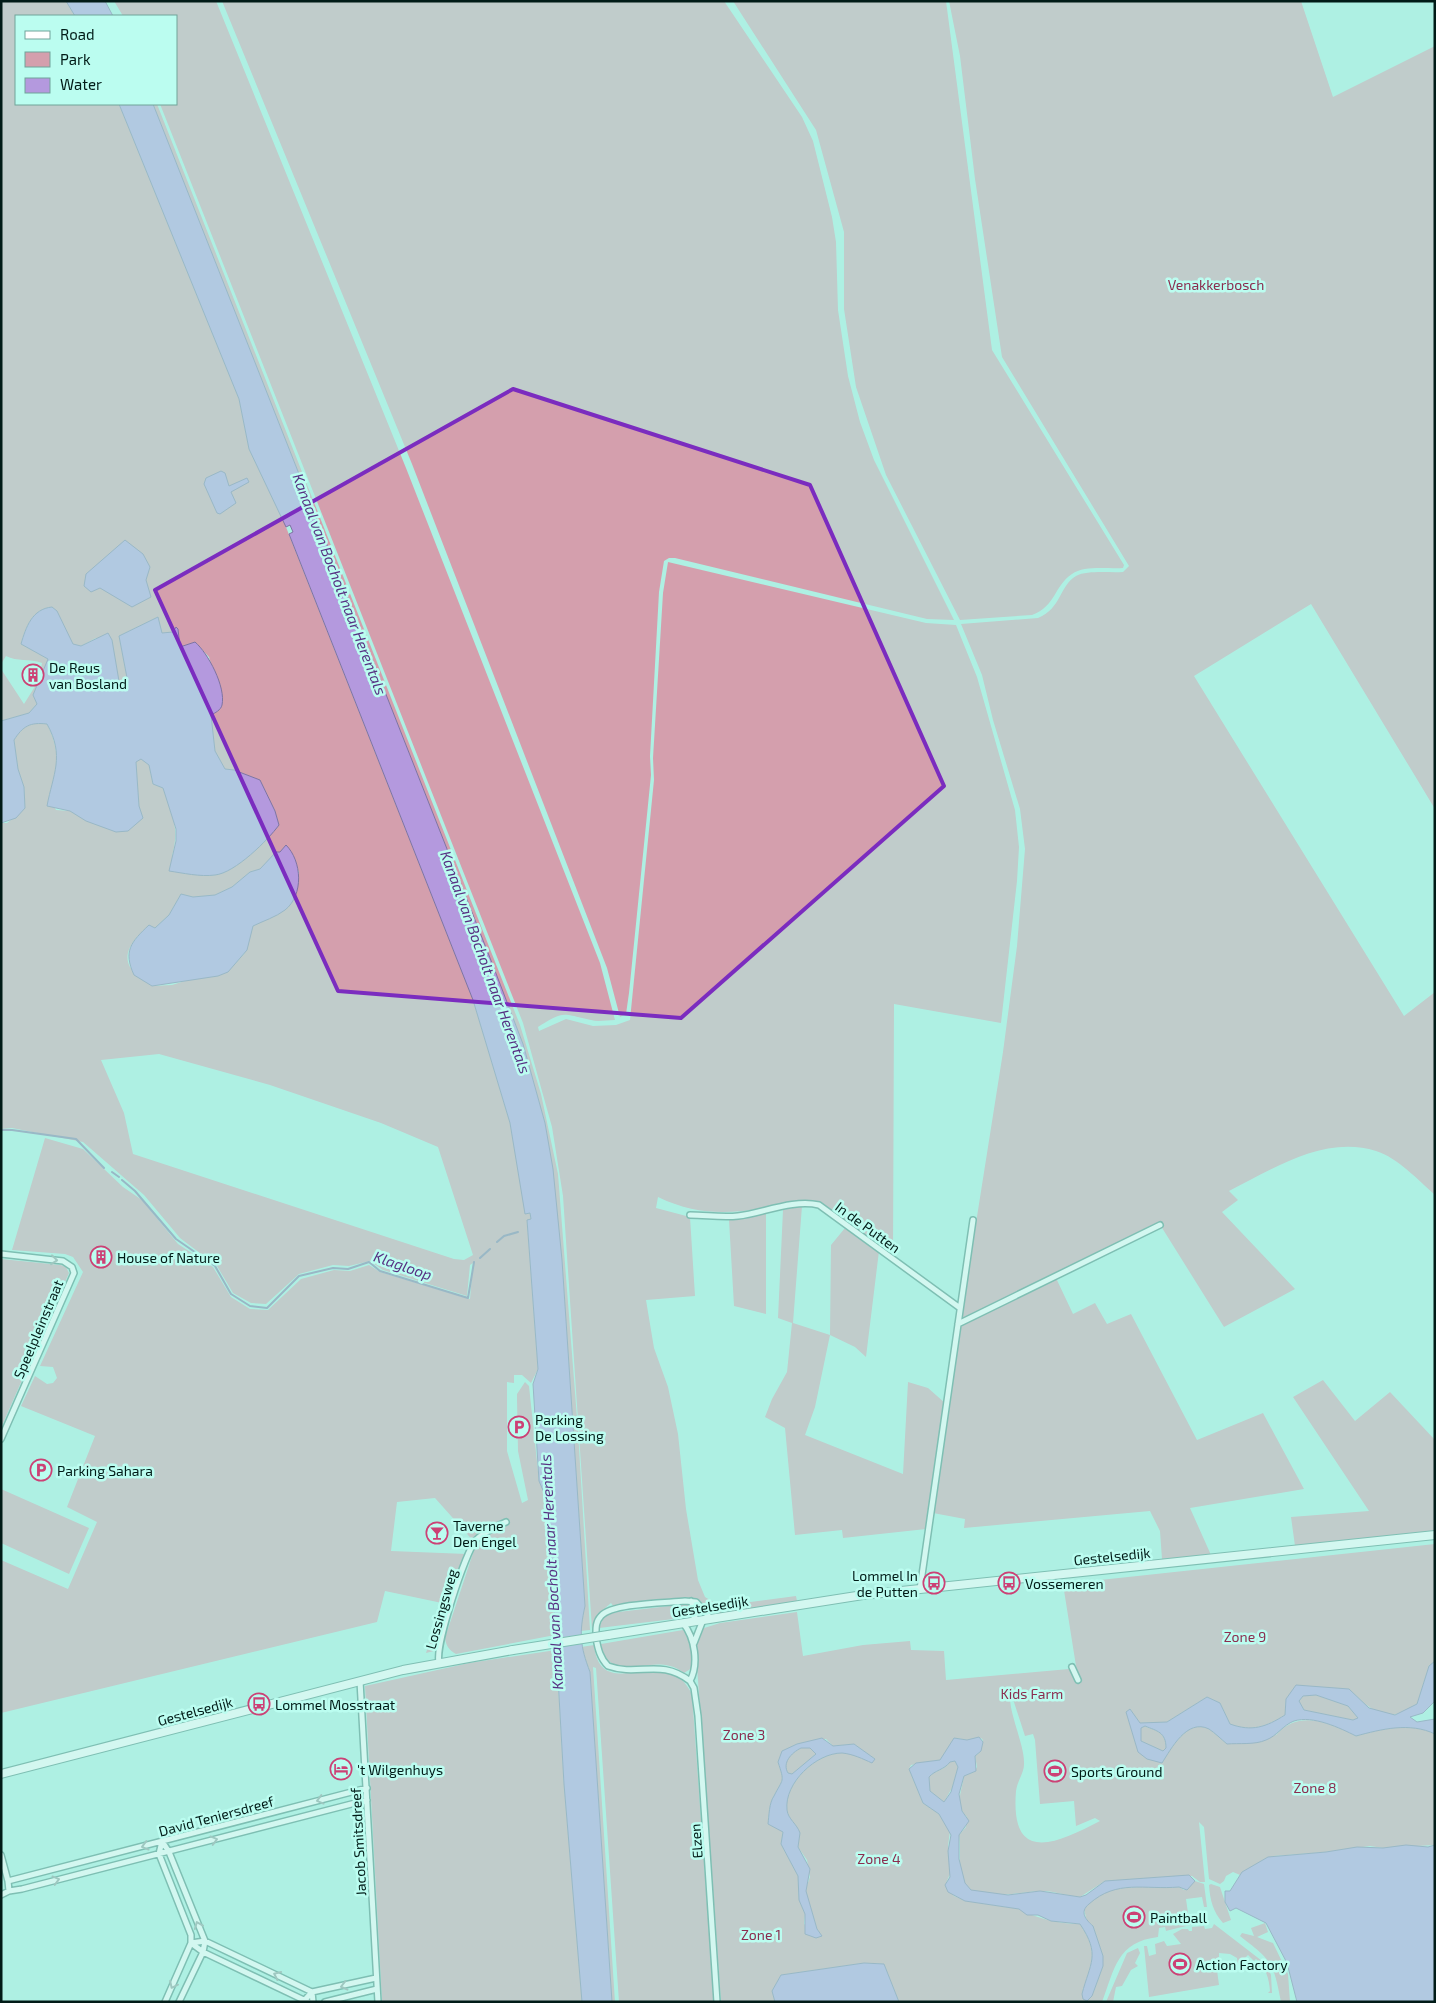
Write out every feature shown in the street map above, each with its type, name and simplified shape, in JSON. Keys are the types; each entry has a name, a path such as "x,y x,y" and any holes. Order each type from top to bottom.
{"main road":[{"name":"Gestelsedijk","path":"1,1774 439,1662 693,1621 920,1589 1435,1535"}],"street":[{"name":"In de Putten","path":"690,1215 737,1216 811,1204 819,1205 960,1308"},
{"path":"920,1589 973,1220"},
{"path":"958,1324 1160,1225"},
{"name":"Speelpleinstraat","path":"1,1254 63,1260 72,1267 74,1273 1,1440"},
{"name":"Lossingsweg","path":"439,1662 439,1646 457,1585 473,1546 477,1539 506,1522"},
{"path":"690,1681 667,1668 625,1670 608,1666 600,1655 596,1629 600,1616 612,1609 691,1601 696,1602 707,1619"},
{"path":"691,1601 695,1608 693,1621"},
{"name":"Elzen","path":"694,1643 707,1619"},
{"name":"Elzen","path":"683,1623 694,1643 694,1673 690,1681 694,1688 698,1716 717,2002"},
{"path":"1072,1667 1078,1680"},
{"name":"Jacob Smitsdreef","path":"360,1681 378,2002"},
{"name":"David Teniersdreef","path":"8,1880 367,1788"},
{"name":"David Teniersdreef","path":"1,1895 9,1891 170,1852 367,1800"},
{"path":"162,1842 170,1852 205,1941 203,1952 178,2002"},
{"path":"162,1842 159,1854 191,1935 191,1943 165,2002"},
{"path":"1,1855 9,1891"},
{"path":"71,1865 74,1876"},
{"path":"191,1943 205,1941 312,1992 376,1978"},
{"path":"191,1943 203,1952 305,2001 312,1992"},
{"path":"325,2002 377,1990"},
{"path":"312,1992 313,2002"}],"highlighted area":[{"path":"513,389 810,485 944,786 681,1018 338,991 155,590"}],"green space":[{"path":"1,1 66,1 74,15 15,15 15,105 119,105 239,399 249,449 284,522 473,1000 510,1123 526,1214 530,1213 531,1219 527,1220 538,1369 531,1383 522,1375 514,1375 514,1383 507,1382 507,1451 522,1503 528,1500 518,1451 517,1394 525,1382 529,1386 539,1481 548,1502 555,1635 456,1654 451,1651 447,1646 445,1638 476,1544 435,1498 397,1502 391,1551 467,1554 448,1604 434,1651 426,1653 442,1603 385,1591 377,1622 1,1713 1,1560 68,1589 97,1522 67,1507 95,1436 21,1406 35,1376 47,1384 53,1383 57,1378 53,1367 40,1366 83,1272 73,1257 65,1254 12,1250 45,1138 83,1149 123,1187 142,1200 178,1244 213,1267 231,1297 250,1309 268,1310 301,1279 334,1270 350,1271 369,1265 380,1272 470,1299 473,1263 470,1265 467,1296 383,1270 370,1261 349,1266 333,1265 299,1274 266,1304 251,1303 233,1293 217,1266 180,1238 144,1195 83,1142 12,1128 1,1129 1,823 7,823 25,808 24,787 18,769 14,740 21,731 31,724 41,723 47,724 51,733 57,760 55,777 49,796 56,810 70,811 77,815 139,806 136,762 141,758 149,765 153,784 163,788 172,814 175,837 172,856 181,873 216,875 224,873 241,862 267,839 279,825 275,811 260,780 234,770 225,769 215,751 211,715 222,706 221,696 209,657 195,642 180,647 178,629 167,634 162,633 158,617 119,636 128,683 124,688 120,687 118,681 112,640 96,638 81,646 72,644 57,612 52,607 39,611 28,625 21,644 48,659 33,695 37,704 29,713 1,721 1,669 24,704 39,680 42,663 6,656 1,664","holes":["286,845 299,872 286,909 253,926 244,954 233,966 172,985 152,986 130,967 128,955 132,944 149,926 155,928 169,915 181,894 193,897 215,895 232,887 250,872 261,869 276,852 280,852","159,1054 270,1085 381,1123 438,1147 473,1255 464,1260 454,1259 133,1154 124,1113 101,1060"]},
{"path":"114,1 216,1 406,468 600,963 615,1020 594,1021 564,1015 538,1027 539,1031 566,1019 593,1026 616,1025 630,1020 654,780 653,758 663,593 668,562 926,623 956,625 977,677 1015,810 1019,847 1017,881 1001,1023 894,1004 893,1257 820,1202 811,1200 752,1210 716,1212 678,1205 658,1197 656,1208 690,1217 695,1296 646,1300 654,1348 668,1387 678,1434 686,1509 698,1580 705,1597 715,1603 727,1605 796,1596 797,1601 714,1614 698,1601 691,1598 614,1607 611,1603 598,1614 592,1629 563,1196 552,1127 523,1023 160,105 178,105 178,15 122,15"},
{"path":"222,1 724,1 802,117 813,141 832,217 836,242 838,310 848,376 860,422 874,460 954,620 927,619 675,558 669,558 664,561 659,592 650,756 651,775 629,993 626,1014 620,1017 607,968 412,464"},
{"path":"733,1 946,1 992,350 1124,565 1123,568 1089,568 1077,571 1066,579 1046,606 1032,615 960,620 886,475 856,387 844,309 844,232 816,130"},
{"name":"Venakkerbosch","path":"949,1 1301,1 1333,97 1435,46 1435,809 1311,604 1194,676 1404,1016 1435,992 1435,1195 1407,1170 1384,1154 1357,1147 1337,1147 1300,1157 1281,1164 1229,1191 1238,1200 1222,1212 1295,1289 1224,1327 1159,1223 962,1320 961,1318 1003,1052 1017,946 1025,849 1020,809 993,720 982,675 961,624 1038,618 1052,609 1066,585 1076,576 1092,572 1123,572 1129,566 1002,357 975,179 960,56"},
{"path":"153,105 157,105 520,1025 541,1094 558,1174 578,1431 590,1630 580,1631 585,1606 562,1260 545,1123 523,1044"},
{"path":"802,1206 793,1323 830,1335 815,1407 805,1435 903,1474 908,1382 928,1388 945,1403 926,1529 843,1538 842,1530 795,1535 785,1428 765,1417 772,1399 787,1372 792,1323 778,1318 783,1210"},
{"path":"766,1213 766,1314 734,1306 729,1220"},
{"path":"845,1228 879,1251 866,1357 855,1347 830,1335 831,1245"},
{"path":"1,1259 61,1265 66,1267 69,1273 1,1428"},
{"path":"1056,1278 1073,1314 1095,1303 1107,1324 1131,1314 1197,1440 1263,1413 1304,1489 1190,1508 1211,1555 1162,1559 1160,1531 1150,1511 964,1528 965,1519 933,1513 959,1327"},
{"path":"1323,1380 1355,1421 1390,1392 1435,1440 1435,1532 1295,1546 1291,1517 1369,1511 1293,1397"},
{"path":"1,1489 89,1528 69,1574 1,1543"},
{"path":"1435,1544 1435,1661 1429,1666 1417,1704 1407,1710 1389,1715 1376,1711 1349,1689 1286,1699 1285,1715 1271,1723 1252,1728 1230,1724 1220,1703 1207,1697 1167,1722 1140,1723 1130,1709 1138,1752 1162,1763 1175,1743 1187,1731 1201,1727 1209,1729 1227,1744 1276,1735 1285,1727 1305,1720 1325,1723 1356,1736 1396,1728 1416,1728 1435,1734 1435,1845 1383,1848 1370,1846 1274,1856 1263,1860 1240,1875 1233,1872 1226,1876 1220,1884 1209,1879 1204,1827 1199,1822 1205,1882 1200,1882 1192,1876 1105,1881 1080,1897 1042,1891 1003,1895 973,1892 967,1888 960,1869 959,1835 966,1827 967,1817 961,1808 960,1802 964,1776 974,1772 977,1767 975,1756 979,1753 983,1740 981,1738 967,1740 956,1738 940,1760 911,1765 909,1769 923,1803 939,1814 950,1831 948,1846 950,1874 946,1883 954,1896 967,1901 1019,1909 1048,1920 1080,1924 1092,1951 1091,1966 1082,1994 1086,2001 1094,1991 1103,1966 1103,1956 1093,1926 1087,1922 1084,1909 1093,1900 1103,1893 1115,1889 1179,1887 1184,1890 1195,1881 1204,1884 1207,1907 1204,1907 1202,1897 1186,1899 1189,1920 1199,1918 1200,1921 1166,1931 1165,1927 1159,1928 1158,1937 1134,1944 1126,1951 1115,1968 1102,2002 899,2002 884,1964 864,1963 781,1975 772,1991 775,2002 721,2002 697,1666 697,1644 701,1629 720,1623 797,1612 803,1656 863,1645 910,1641 911,1650 944,1651 946,1680 1069,1669 1076,1666 1063,1584","holes":["1011,1693 1025,1736 1033,1734 1035,1740 1040,1804 1074,1801 1076,1826 1095,1818 1100,1821 1053,1841 1039,1842 1028,1839 1020,1830 1016,1814 1016,1791 1024,1762 1011,1707","826,1739 833,1746 854,1744 875,1759 841,1753 821,1759 803,1772 796,1781 787,1800 788,1813 800,1833 798,1847 807,1860 810,1877 805,1891 817,1929 822,1936 804,1924 805,1914 799,1900 798,1876 781,1844 783,1831 768,1824 771,1802 782,1780 778,1762 783,1751 797,1744"]},
{"path":"686,1604 693,1608 690,1617 599,1628 604,1616 610,1613"},
{"path":"683,1630 690,1642 692,1668 684,1673 674,1667 661,1665 619,1666 611,1663 603,1656 601,1644"},
{"path":"594,1645 597,1659 603,1668 621,1674 655,1671 671,1673 682,1680 692,1694 714,2002 619,2002 596,1668 593,1667 615,2002 612,2002 590,1672 581,1647"},
{"path":"556,1650 564,1784 582,2002 382,2002 365,1686 469,1663"},
{"path":"1316,1695 1348,1706 1358,1718 1353,1720 1304,1710 1299,1701 1303,1696"},
{"path":"1144,1726 1162,1735 1166,1743 1166,1748 1163,1751 1141,1741 1141,1728"},
{"path":"801,1748 810,1748 816,1754 792,1774 788,1773 786,1766 788,1759"},
{"path":"955,1761 958,1767 952,1788 944,1802 930,1791 929,1777 950,1762"},
{"path":"1209,1885 1220,1887 1231,1920 1223,1923 1217,1915 1210,1896"},
{"path":"1265,1923 1268,1932 1257,1937 1273,1943 1288,1974 1290,2002 1281,2002 1276,1978 1270,1963 1259,1951 1240,1936 1242,1933 1254,1936 1251,1928"},
{"name":"Action Factory","path":"1214,1924 1266,1964 1271,1975 1272,1993 1268,1993 1270,1991 1269,1982 1262,1966 1256,1959 1254,1961 1248,1955 1238,1965 1237,1958 1230,1954 1219,1953 1219,1957 1212,1961 1213,1969 1217,1970 1219,1985 1149,1997 1144,1946 1147,1946 1149,1956 1156,1954 1155,1944 1164,1941 1167,1946 1181,1944 1173,1934 1182,1929 1192,1931 1192,1927 1204,1926 1205,1929 1212,1928"},
{"path":"1138,1948 1140,1953 1135,1963 1138,1966 1131,1970 1122,1986 1116,1987 1113,2002 1106,2002 1127,1953"}],"water":[{"path":"66,1 105,1 112,15 74,15"},
{"name":"Kanaal van Bocholt naar Herentals","path":"119,105 153,105 492,963 523,1044 545,1123 553,1169 562,1260 585,1606 582,1639 584,1655 590,1672 612,2002 582,2002 564,1784 548,1502 539,1481 533,1384 538,1369 527,1220 531,1219 530,1213 525,1214 510,1123 473,1000 289,534 293,532 290,525 286,527 249,449 239,399"},
{"path":"221,471 225,473 229,486 247,478 249,482 231,492 236,503 220,514 217,513 204,484 206,478"},
{"path":"125,540 143,554 150,567 146,580 151,597 132,607 100,588 91,592 84,586 86,574"},
{"path":"52,607 57,611 73,644 81,646 108,633 112,640 120,687 124,688 128,683 119,636 158,617 162,633 173,632 176,627 178,629 180,647 195,642 200,647 215,671 223,698 222,705 218,711 211,715 215,751 225,769 234,770 260,780 275,811 279,825 259,847 241,862 223,873 215,875 169,871 176,841 176,829 163,788 153,784 149,765 141,759 136,762 139,806 143,818 128,831 116,832 86,821 70,811 47,806 56,765 56,756 52,735 47,724 31,724 24,728 14,740 18,769 24,787 25,808 16,818 1,823 1,721 29,713 37,704 33,695 48,659 21,644 25,631 35,615 45,608"},
{"path":"286,845 298,869 298,887 295,896 285,910 253,926 247,950 228,972 218,976 152,986 134,975 129,959 133,942 149,925 155,928 169,915 181,894 193,897 215,895 232,887 250,872 260,869 276,852 280,852"},
{"path":"1435,1661 1435,1701 1423,1713 1410,1717 1417,1722 1435,1719 1435,1734 1416,1728 1396,1728 1356,1736 1326,1723 1301,1720 1290,1723 1262,1742 1227,1744 1209,1729 1201,1727 1187,1731 1175,1743 1162,1763 1147,1759 1138,1752 1126,1712 1130,1709 1140,1723 1167,1722 1207,1697 1220,1703 1230,1724 1245,1728 1259,1727 1285,1715 1286,1699 1296,1685 1349,1689 1369,1708 1395,1715 1417,1704 1429,1666","holes":["1316,1695 1348,1706 1358,1718 1353,1720 1304,1710 1299,1701 1303,1696","1145,1726 1163,1735 1166,1743 1166,1748 1163,1751 1141,1741 1141,1728"]},
{"path":"979,1737 983,1742 981,1751 975,1756 976,1771 964,1776 959,1794 962,1811 969,1821 959,1835 959,1859 965,1883 971,1890 1008,1895 1040,1891 1080,1897 1086,1895 1105,1881 1189,1875 1195,1881 1187,1890 1179,1887 1121,1888 1099,1896 1086,1907 1084,1910 1085,1916 1093,1926 1103,1956 1103,1966 1092,1996 1087,2001 1083,1999 1082,1994 1092,1959 1092,1952 1080,1924 1051,1921 1038,1915 1027,1915 1019,1909 965,1901 948,1892 945,1885 950,1877 948,1851 951,1835 939,1814 923,1803 909,1769 916,1763 940,1760 954,1738 967,1740","holes":["955,1761 958,1767 951,1792 944,1802 930,1791 929,1777 950,1762"]},
{"path":"822,1738 833,1746 854,1744 875,1759 872,1763 842,1753 822,1758 812,1764 796,1780 787,1800 789,1816 800,1833 798,1847 810,1869 806,1891 817,1929 822,1936 816,1938 805,1934 805,1914 799,1900 798,1876 781,1844 783,1832 768,1824 771,1802 782,1780 778,1762 782,1751 797,1744","holes":["801,1748 810,1748 816,1754 792,1774 788,1773 786,1766 791,1755"]},
{"path":"1406,1845 1428,1847 1435,1845 1435,2002 1297,2002 1287,1963 1266,1923 1236,1908 1230,1911 1225,1902 1225,1891 1230,1891 1242,1872 1268,1857 1326,1852 1357,1847 1383,1848"},
{"path":"864,1963 884,1964 899,2002 775,2002 772,1991 781,1975"}],"waterway":[{"name":"Klagloop","path":"1,1130 76,1139 104,1168"},
{"name":"Klagloop","path":"112,1172 119,1177"},
{"name":"Klagloop","path":"122,1180 135,1191 176,1239 215,1266 231,1294 250,1306 267,1308 299,1276 333,1268 348,1269 369,1262 380,1271 468,1298 474,1262"},
{"name":"Klagloop","path":"497,1242 504,1236 518,1232"},
{"name":"Klagloop","path":"480,1258 490,1249"}],"place":[{"name":"De Reus van Bosland","path":"33,675"},
{"name":"House of Nature","path":"101,1257"},
{"name":"Parking De Lossing","path":"519,1427"},
{"name":"Parking Sahara","path":"41,1470"},
{"name":"Taverne Den Engel","path":"437,1533"},
{"name":"Lommel In de Putten","path":"934,1583"},
{"name":"Vossemeren","path":"1009,1583"},
{"name":"Lommel Mosstraat","path":"259,1704"},
{"name":"'t Wilgenhuys","path":"341,1769"},
{"name":"Sports Ground","path":"1055,1771"},
{"name":"Paintball","path":"1134,1917"},
{"name":"Action Factory","path":"1180,1964"}],"park label":[{"name":"Zone 9","path":"1245,1636"},
{"name":"Kids Farm","path":"1032,1693"},
{"name":"Zone 3","path":"744,1734"},
{"name":"Zone 8","path":"1315,1787"},
{"name":"Zone 4","path":"879,1858"},
{"name":"Zone 1","path":"761,1934"}]}
